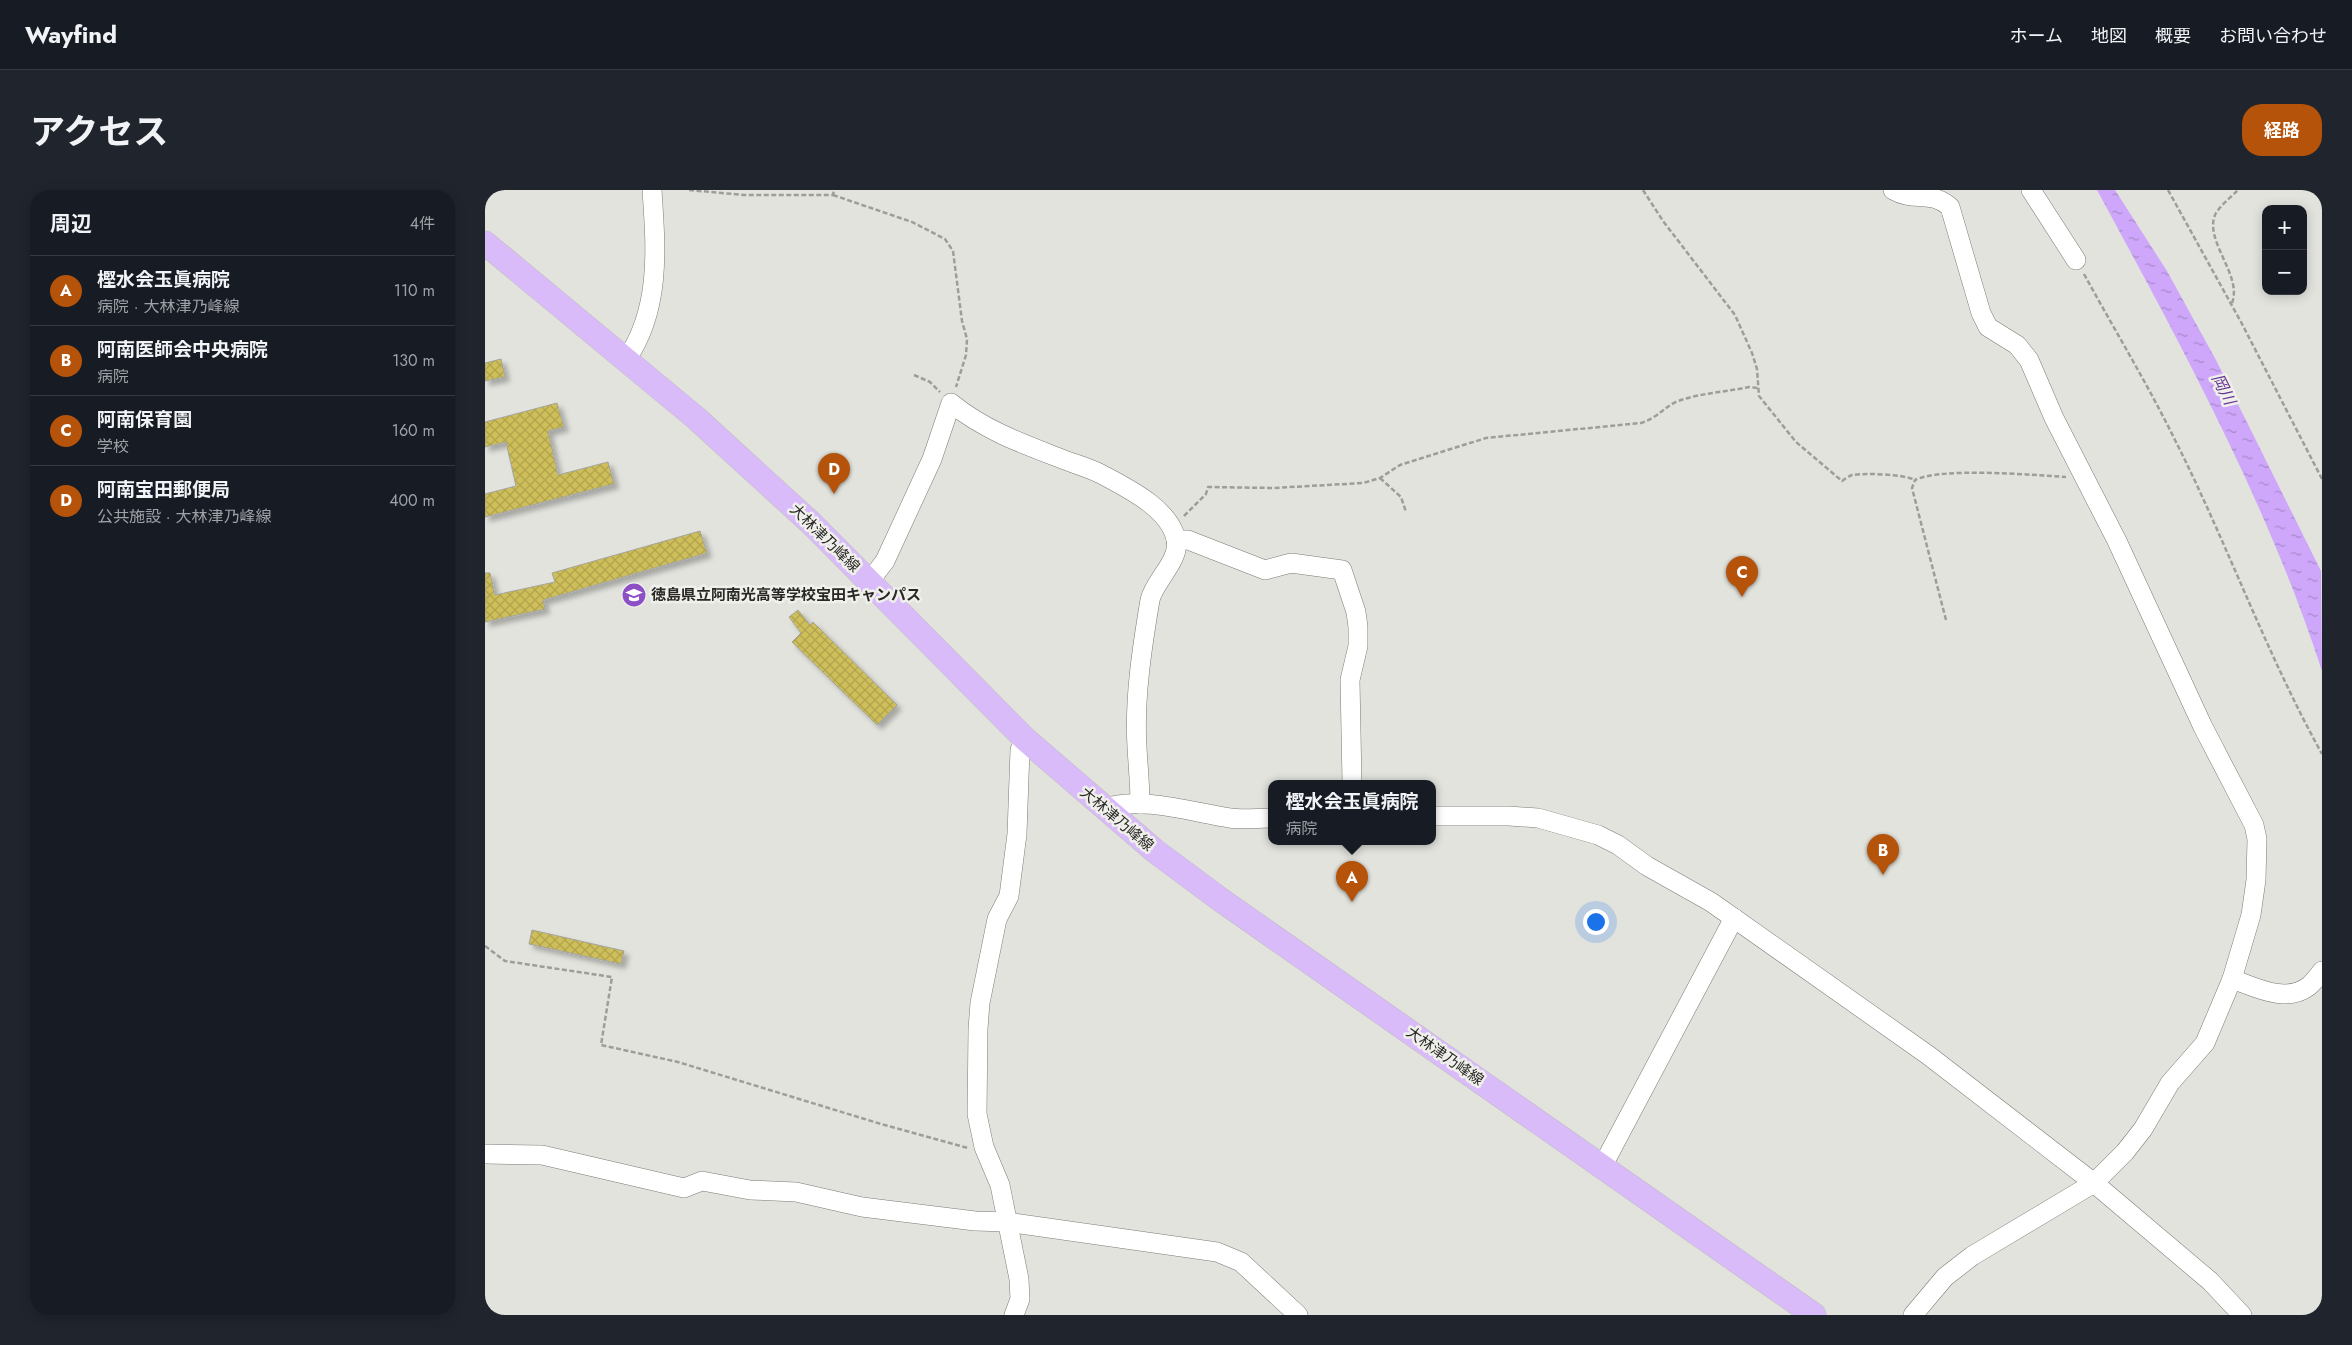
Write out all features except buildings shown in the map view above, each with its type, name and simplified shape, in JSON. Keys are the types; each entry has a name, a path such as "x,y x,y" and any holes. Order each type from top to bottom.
{"main road":[{"name":"大林津乃峰線","path":"485,243 732,451 812,524 1025,739 1155,851 1221,900 1814,1315"}],"street":[{"path":"626,360 641,331 654,291 657,254 653,190"},
{"path":"1893,190 1904,194 1933,193 1944,199 1950,207 1981,313 1988,327 2017,345 2029,360 2054,418 2139,587 2203,727 2255,829 2256,880 2251,915 2232,979 2205,1043 2170,1083 2143,1129 2125,1152 2094,1183 1972,1256 1945,1277 1913,1315"},
{"path":"2031,190 2076,260"},
{"path":"869,582 885,561 933,459 951,404 1000,434 1099,474 1157,509 1173,533 1188,540 1265,570 1291,563 1342,570 1356,612 1358,627 1358,646 1349,691 1352,780"},
{"path":"1139,804 1140,776 1137,746 1142,650 1151,597 1167,570 1173,533"},
{"path":"1014,1315 1020,1299 1019,1279 1000,1185 984,1147 977,1114 980,1002 997,919 1009,896 1017,834 1020,750 1025,739"},
{"path":"1104,808 1121,803 1139,804 1233,818 1268,818"},
{"path":"1436,816 1538,818 1598,835 1618,844 1647,866 1711,902 1928,1056 2094,1183 2211,1281 2242,1315"},
{"path":"1602,1167 1734,918"},
{"path":"2232,979 2265,991 2279,994 2294,994 2308,987 2322,971"},
{"path":"485,1154 542,1155 684,1188 702,1182 750,1190 796,1192 862,1207 975,1222 1007,1222 1217,1252 1241,1262 1298,1315"}],"path":[{"path":"689,190 744,195 833,194 912,222 945,239 953,251 961,321 967,339 966,355 951,404 930,382 914,375"},
{"path":"833,194 834,190"},
{"path":"1643,190 1668,228 1735,316 1752,353 1757,369 1759,396 1796,442 1842,481 1851,475 1889,475 1909,477 1915,480"},
{"path":"2168,190 2231,304 2322,479"},
{"path":"2231,304 2234,297 2232,282 2213,230 2213,220 2217,212 2237,190"},
{"path":"2076,260 2175,439 2246,592 2294,704 2322,754"},
{"path":"1173,533 1206,494 1208,487 1325,486 1363,483 1380,478 1400,465 1486,438 1641,423 1653,419 1680,400 1749,387 1758,388"},
{"path":"1946,620 1913,488 1915,480 1923,476 1953,474 2073,477 2082,474"},
{"path":"1380,478 1401,497 1406,512"},
{"path":"485,946 505,961 612,977 601,1045 678,1062 881,1124 971,1149 984,1147"}],"water":[{"name":"岡川","path":"2097,190 2115,190 2167,271 2216,360 2321,571 2322,671 2300,608 2249,485 2191,366"}],"place":[{"name":"阿南宝田郵便局","path":"834,494"},
{"name":"徳島県立阿南光高等学校宝田キャンパス","path":"634,595"},
{"name":"阿南保育園","path":"1742,597"},
{"name":"阿南医師会中央病院","path":"1883,875"},
{"name":"樫水会玉眞病院","path":"1352,902"}]}
